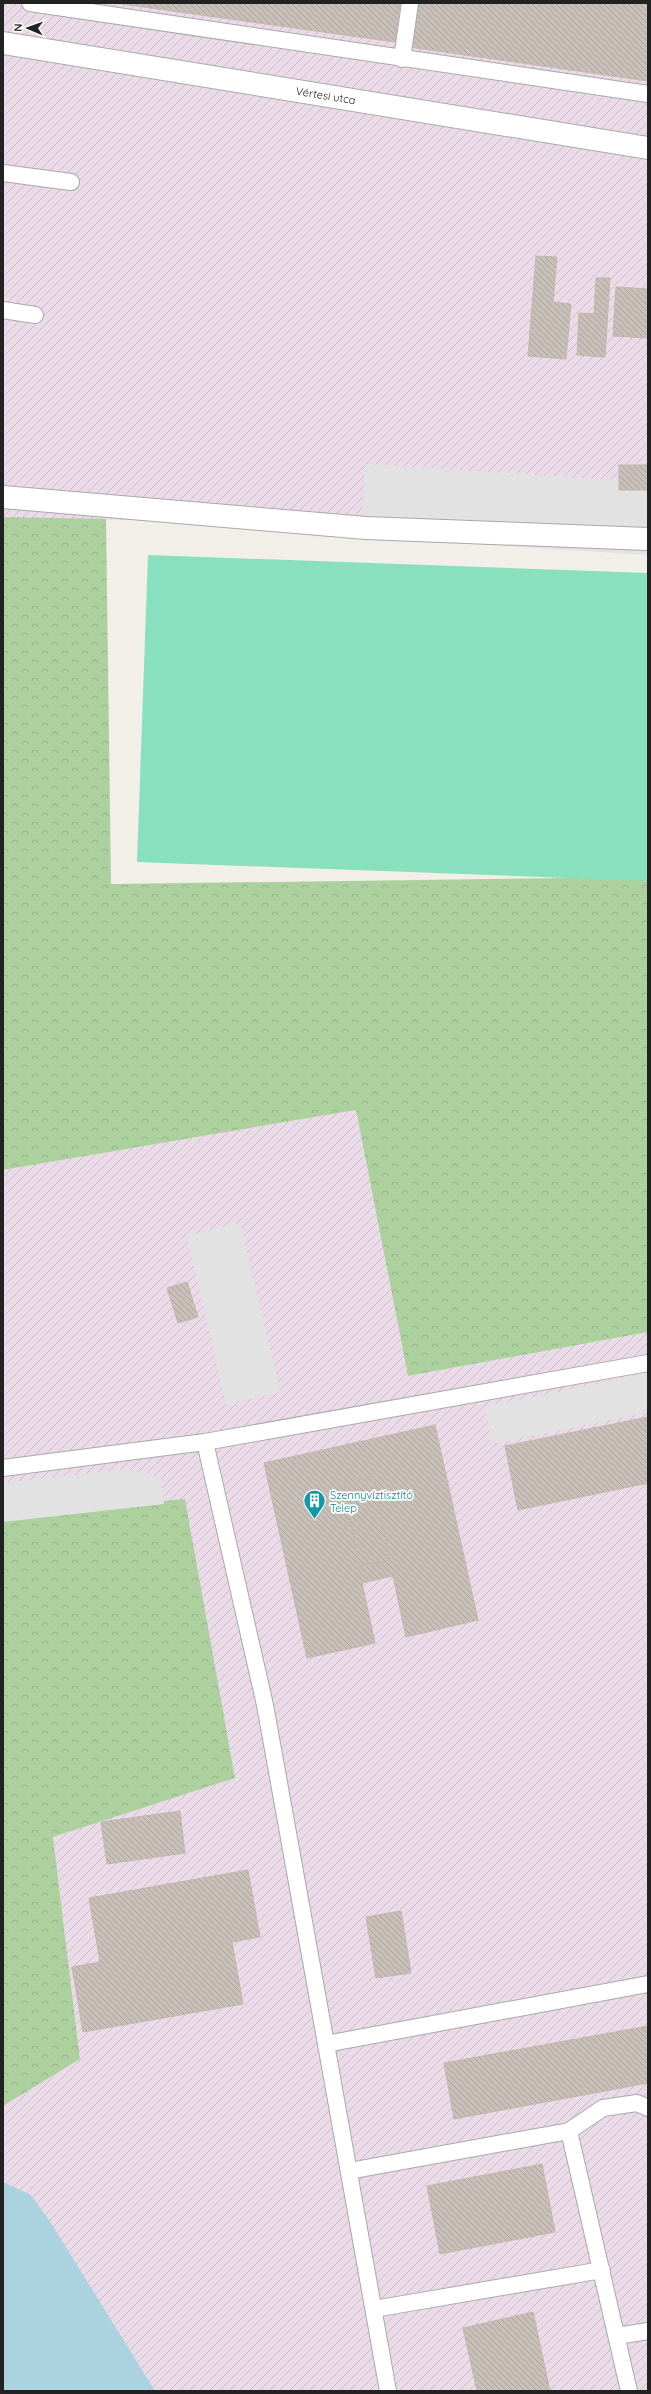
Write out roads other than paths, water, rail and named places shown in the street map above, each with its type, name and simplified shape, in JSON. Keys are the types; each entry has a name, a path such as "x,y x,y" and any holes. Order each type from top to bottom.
{"street":[{"name":"Vértesi utca","path":"3,43 648,148"},
{"path":"3,496 366,528 648,539"}],"lane":[{"path":"30,3 402,59 648,94"},
{"path":"402,59 410,3"},
{"path":"3,173 71,182"},
{"path":"3,310 34,315"},
{"path":"3,1468 205,1442 648,1363"},
{"path":"205,1442 265,1704 388,2391"},
{"path":"326,2044 648,1984"},
{"path":"349,2171 569,2131 603,2108 637,2103 648,2108"},
{"path":"569,2131 630,2391"},
{"path":"374,2309 602,2270"},
{"path":"617,2336 648,2331"}],"water":[{"path":"3,2182 31,2195 51,2223 155,2391 3,2391"}],"place":[{"name":"Szennyvíztisztító Telep","path":"314,1520"}]}
